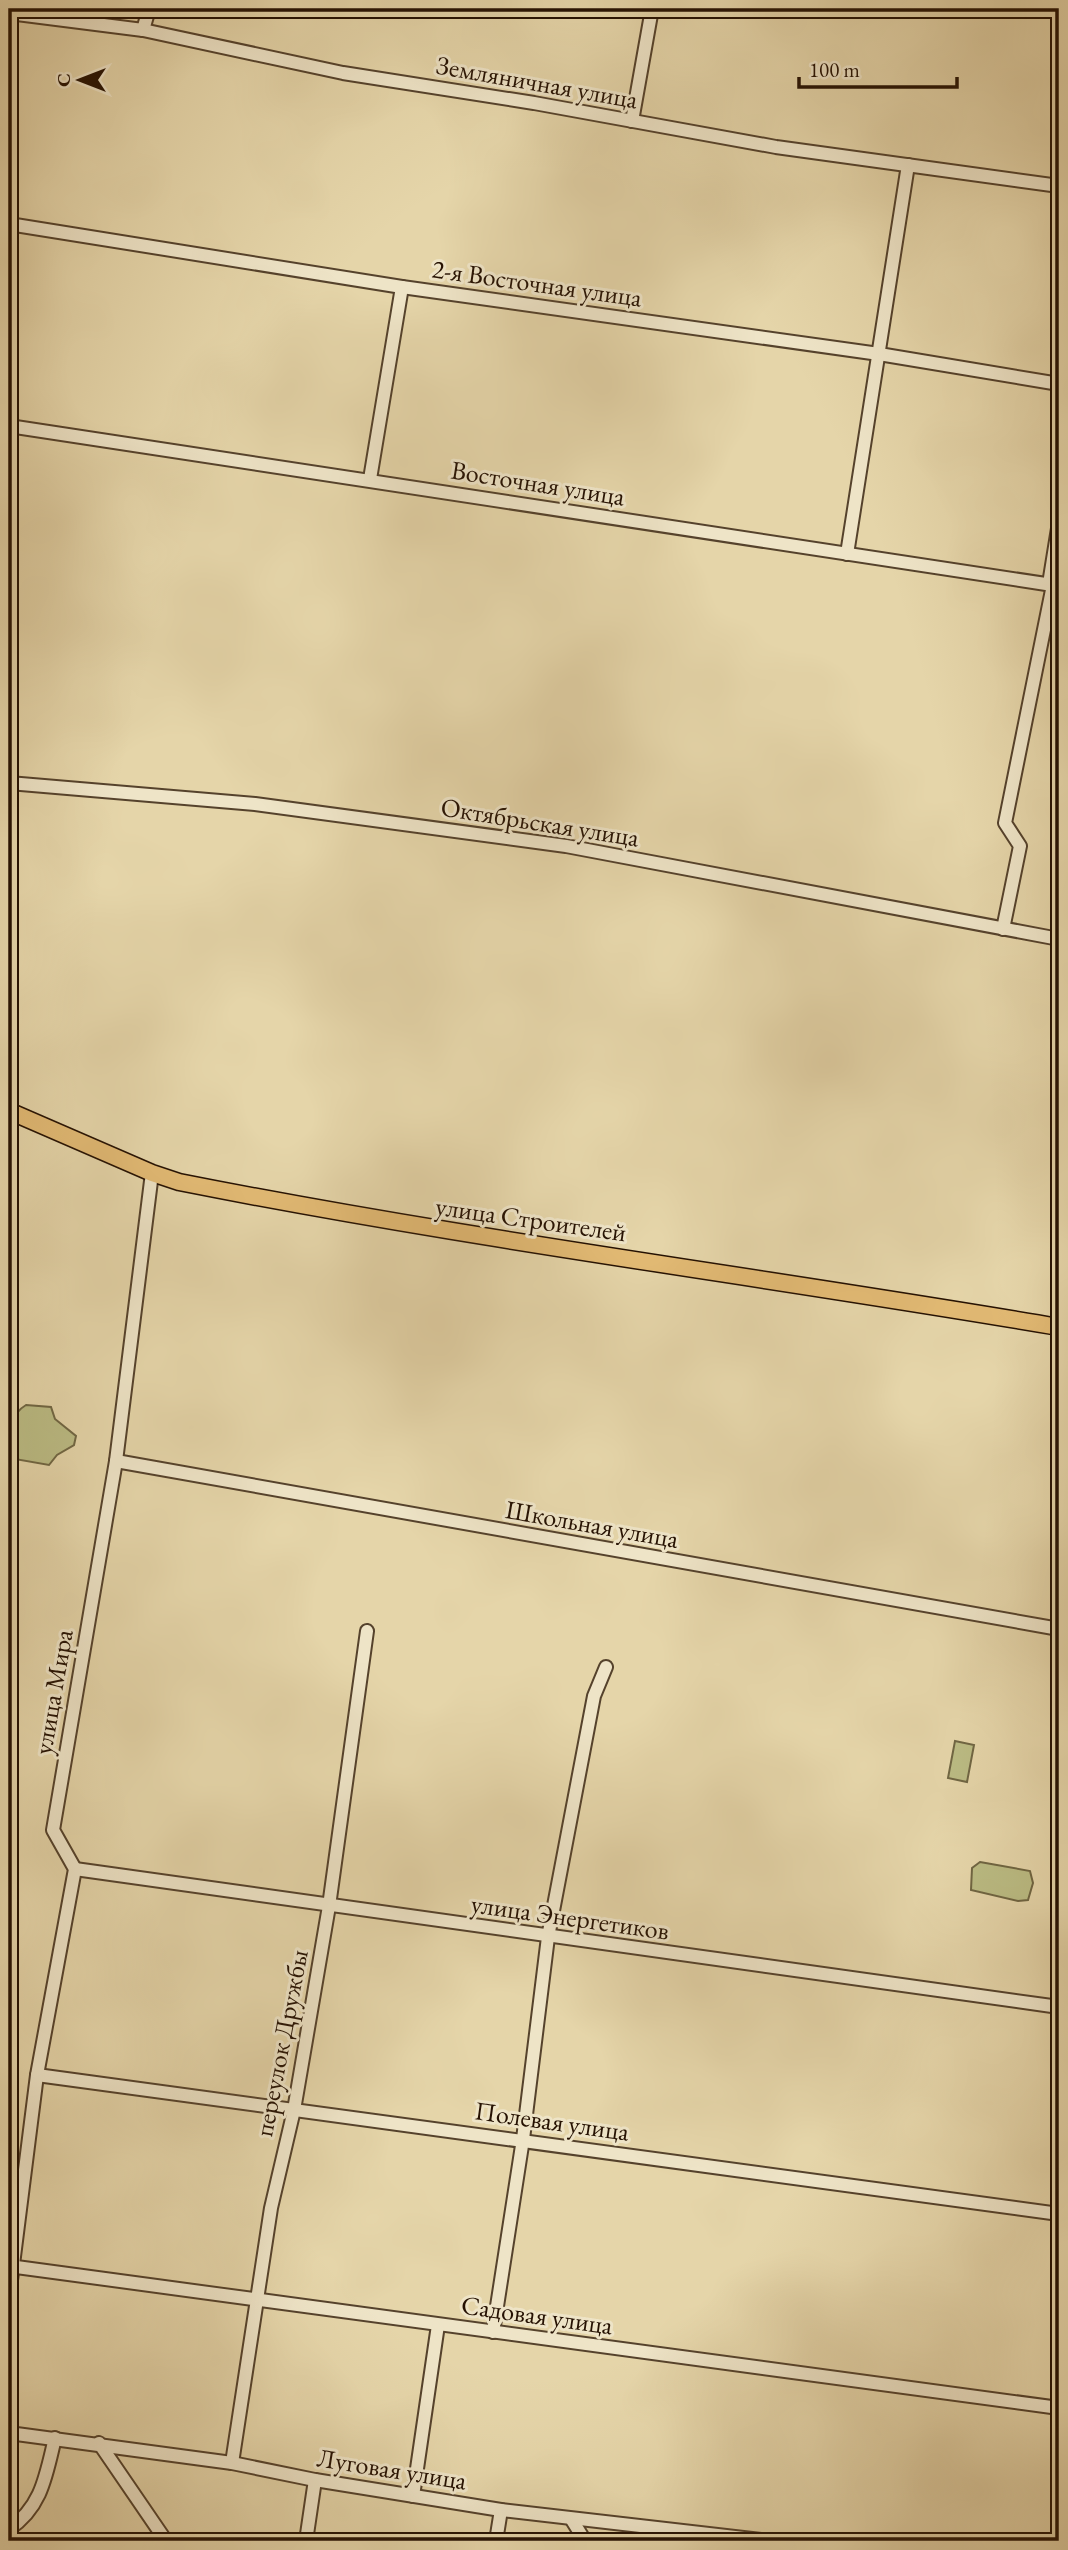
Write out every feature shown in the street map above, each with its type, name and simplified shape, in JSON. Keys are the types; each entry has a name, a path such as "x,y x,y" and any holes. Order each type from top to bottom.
{"main road":[{"name":"улица Строителей","path":"9,1111 152,1173 179,1182 359,1217 832,1288 1059,1327"}],"street":[{"path":"143,30 149,9"},
{"path":"632,121 652,9"},
{"name":"Земляничная улица","path":"9,13 143,30 343,73 776,147 1059,186"},
{"path":"847,554 908,165"},
{"name":"2-я Восточная улица","path":"9,224 402,287 879,354 1059,384"},
{"path":"370,480 402,287"},
{"name":"Восточная улица","path":"9,426 1054,585"},
{"path":"1003,929 1020,846 1005,822 1054,585 1059,522"},
{"name":"Октябрьская улица","path":"9,783 255,804 566,846 1059,939"},
{"name":"улица Мира","path":"75,1869 53,1830 116,1461 152,1173"},
{"name":"Школьная улица","path":"116,1461 1059,1629"},
{"name":"переулок Дружбы","path":"232,2463 271,2208 294,2110 329,1906 367,1631"},
{"path":"493,2332 523,2139 548,1937 594,1696 606,1667"},
{"path":"9,2296 10,2266 37,2075 75,1869"},
{"name":"улица Энергетиков","path":"75,1869 1059,2007"},
{"name":"Полевая улица","path":"37,2075 1059,2214"},
{"name":"Садовая улица","path":"10,2266 1059,2408"},
{"path":"413,2496 438,2325"},
{"name":"Луговая улица","path":"9,2433 232,2463 315,2480 501,2510 770,2541"},
{"path":"9,2529 23,2519 41,2494 55,2438"},
{"path":"99,2443 166,2541"},
{"path":"306,2541 315,2480"},
{"path":"496,2541 501,2510"},
{"path":"572,2520 585,2541"}],"green space":[{"path":"26,1405 51,1407 55,1419 76,1436 74,1445 57,1455 49,1465 9,1458 12,1421"},
{"path":"955,1741 974,1745 967,1782 948,1778"},
{"path":"980,1862 1030,1871 1033,1883 1028,1900 1018,1901 971,1890 972,1868"}]}
